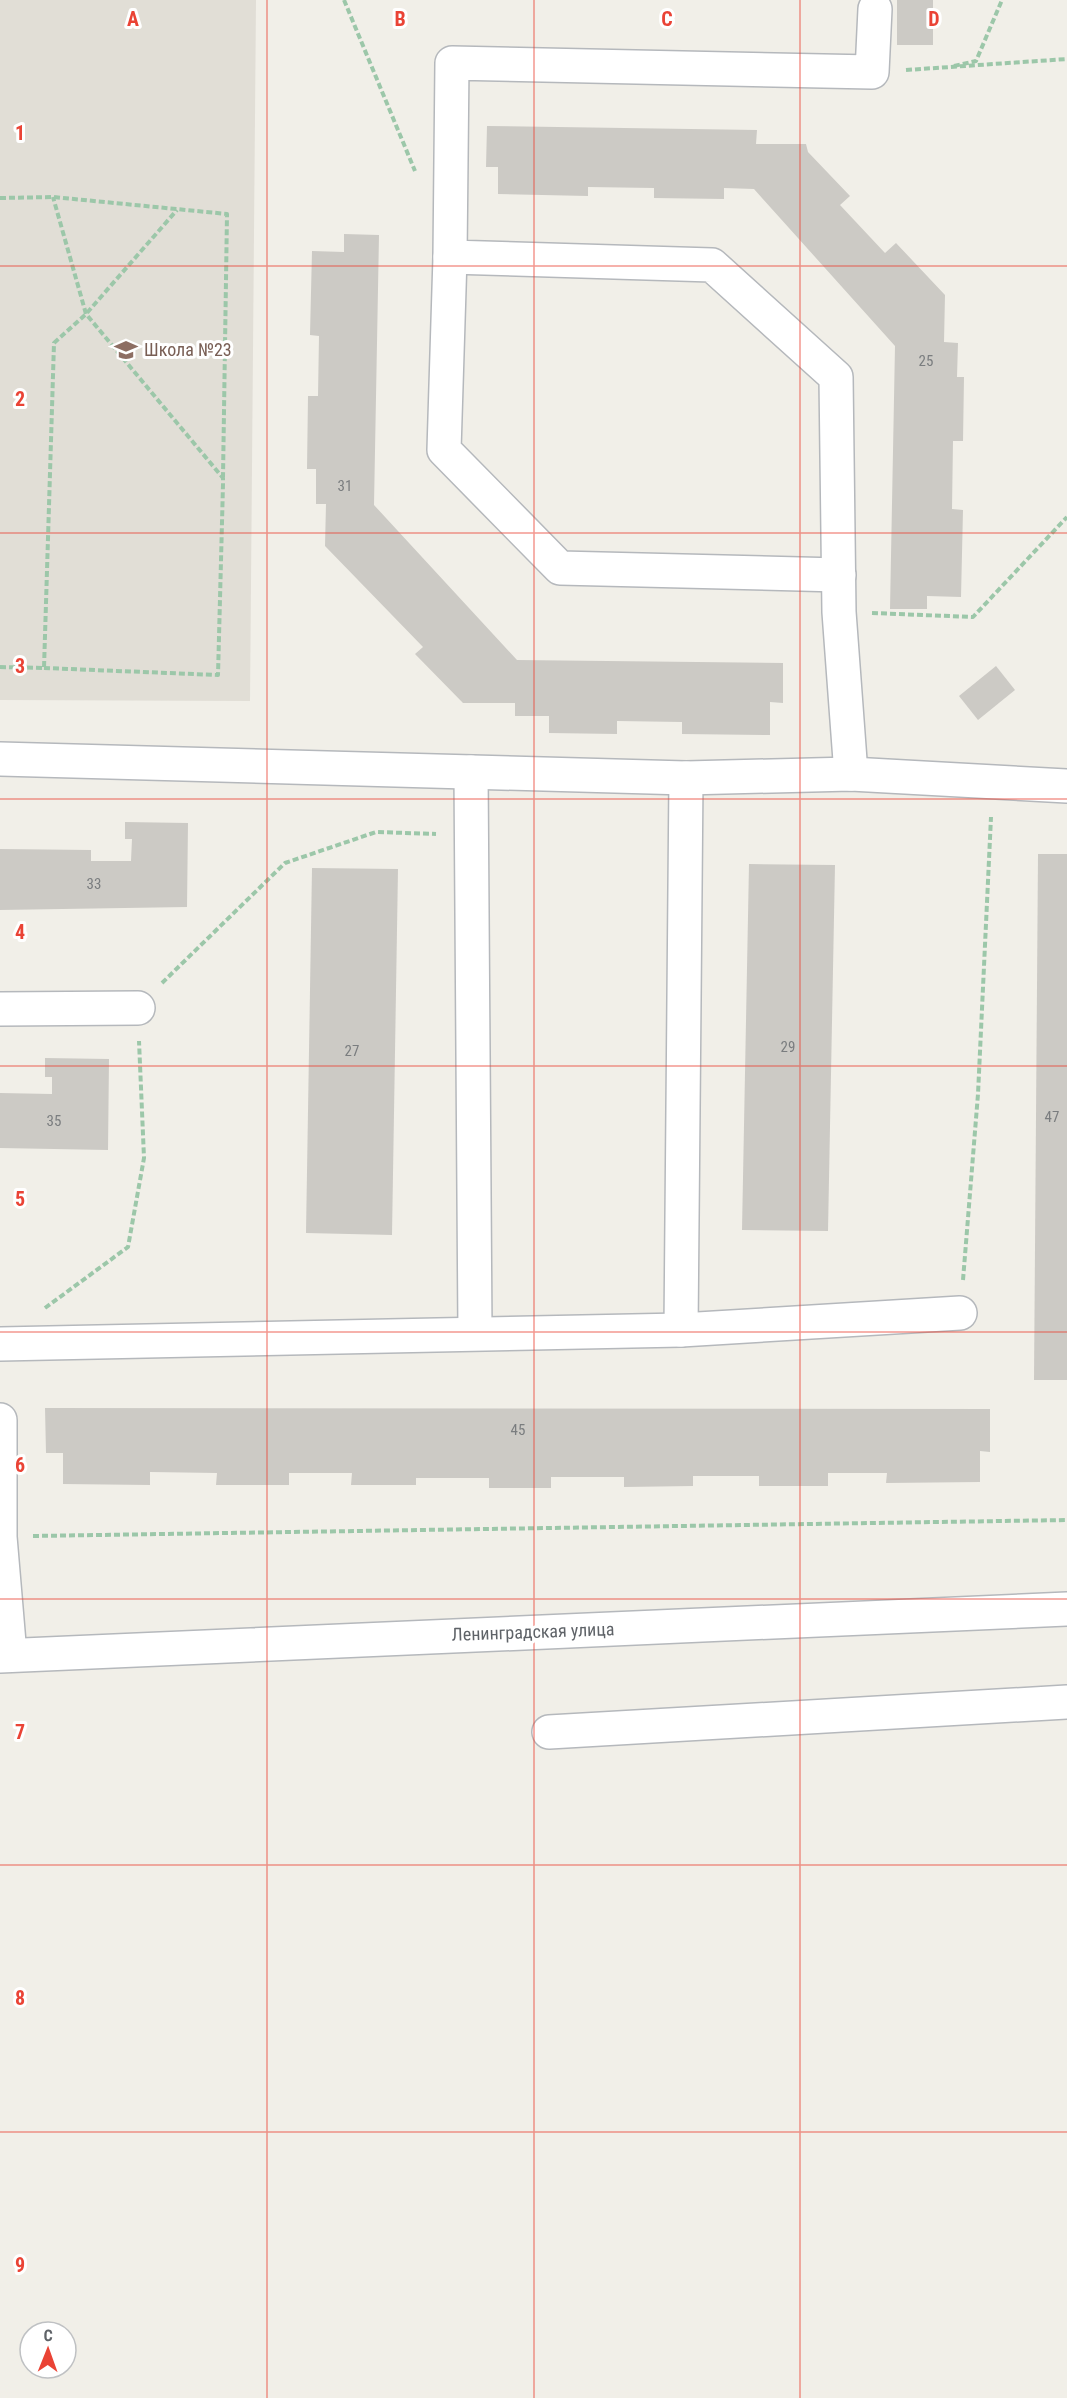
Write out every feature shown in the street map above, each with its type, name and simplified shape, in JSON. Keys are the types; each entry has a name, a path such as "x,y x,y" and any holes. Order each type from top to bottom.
{"street":[{"path":"839,575 560,568 444,450 450,257 452,63 872,72 875,9"},
{"path":"450,257 712,265 836,377 839,612 851,774"},
{"path":"0,759 686,778 851,774 1067,786"},
{"path":"471,772 475,1333"},
{"path":"681,1330 686,778"},
{"path":"0,1009 138,1008"},
{"path":"0,1344 681,1330 960,1313"},
{"path":"0,1420 0,1537 5,1656"},
{"name":"Ленинградская улица","path":"5,1656 1067,1610"},
{"path":"549,1732 1067,1702"}],"path":[{"path":"344,0 419,182"},
{"path":"942,69 976,61 1002,0"},
{"path":"872,72 1067,59"},
{"path":"53,197 86,314 223,478"},
{"path":"0,198 53,197 227,214 218,675 0,667"},
{"path":"44,668 54,343 86,314 177,210"},
{"path":"839,612 973,617 1067,517"},
{"path":"960,1313 978,1094 993,783"},
{"path":"39,1312 128,1247 144,1158 138,1008 285,863 376,831 473,836"},
{"path":"0,1537 1067,1520"}],"shaded area":[{"name":"Школа №23","path":"0,0 256,0 250,701 0,700"}],"building":[{"path":"897,0 933,0 933,45 897,45"},
{"path":"487,126 757,130 756,144 806,144 808,152 850,196 840,205 885,253 896,243 945,295 944,342 958,343 957,377 964,377 963,441 953,441 952,509 963,510 961,597 927,596 927,609 890,609 895,346 754,189 724,188 724,199 654,198 654,188 588,187 588,196 498,194 498,167 486,167"},
{"path":"344,234 379,235 374,505 517,660 783,663 783,703 770,702 770,735 682,734 682,722 617,721 617,734 549,733 549,716 515,716 515,703 463,703 415,654 423,647 325,546 326,504 316,504 316,469 307,469 308,396 318,396 319,336 310,335 312,251 344,252"},
{"path":"996,666 1015,690 978,720 959,696"},
{"path":"125,822 188,823 187,907 0,910 0,849 91,850 91,861 131,861 132,839 125,839"},
{"path":"1038,854 1067,854 1067,1380 1034,1380"},
{"path":"749,864 835,865 828,1231 742,1230"},
{"path":"312,868 398,869 392,1235 306,1233"},
{"path":"45,1058 109,1059 108,1150 0,1148 0,1093 52,1094 52,1077 45,1077"},
{"path":"45,1408 990,1409 990,1452 980,1451 980,1482 886,1483 887,1473 828,1473 828,1486 759,1486 759,1476 693,1476 693,1486 624,1487 624,1477 551,1477 551,1488 489,1488 489,1478 416,1478 416,1485 351,1485 352,1473 289,1473 289,1485 216,1485 217,1473 150,1472 150,1485 63,1484 63,1453 46,1453"}],"place":[{"name":"Школа №23","path":"126,350"}]}
